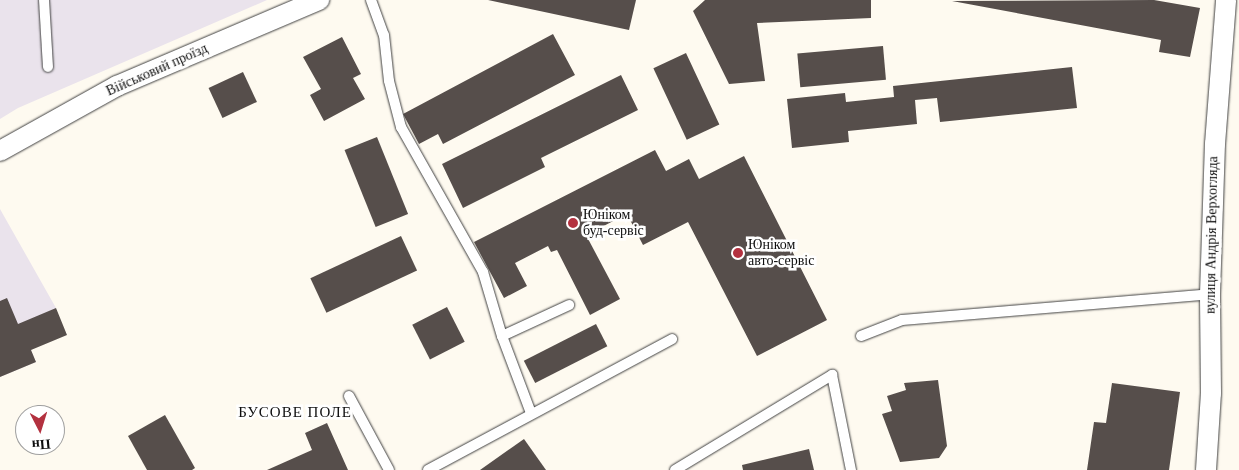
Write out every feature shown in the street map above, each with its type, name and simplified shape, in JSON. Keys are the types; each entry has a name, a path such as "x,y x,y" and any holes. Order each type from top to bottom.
{"street":[{"name":"Військовий проїзд","path":"0,151 117,86 319,0"},
{"name":"вулиця Андрія Верхогляда","path":"1206,470 1211,393 1210,294 1214,144 1226,0"}],"lane":[{"path":"44,0 48,67"},
{"path":"372,0 384,35 389,81 401,128 483,272 502,336 531,413"},
{"path":"861,336 902,320 1210,294"},
{"path":"502,336 569,305"},
{"path":"428,470 672,339"},
{"path":"675,470 832,375 852,470"},
{"path":"348,396 389,470"}],"shaded area":[{"path":"0,0 267,0 18,108 0,119"},
{"path":"0,209 56,308 31,350 36,362 0,377"}],"building":[{"path":"488,0 636,0 629,30"},
{"path":"705,0 871,0 871,18 757,23 765,81 729,84 693,11"},
{"path":"1154,0 1200,8 1190,57 1159,52 1161,40 952,1"},
{"path":"553,34 575,75 443,144 438,134 419,144 403,114"},
{"path":"342,37 361,74 353,78 365,99 324,121 310,95 321,89 303,57"},
{"path":"883,46 886,80 800,87 797,53"},
{"path":"686,53 719,125 687,140 653,68"},
{"path":"1072,67 1077,108 940,122 937,98 915,100 917,124 848,131 849,142 792,148 787,99 845,93 846,102 894,97 893,86"},
{"path":"243,72 257,102 223,118 209,88"},
{"path":"621,75 638,110 541,158 545,167 463,208 442,164"},
{"path":"377,137 408,214 376,227 345,150"},
{"path":"655,150 666,171 689,159 699,179 744,156 827,320 757,356 688,222 643,245 627,214 586,235 620,299 590,315 557,250 551,252 548,246 515,263 527,286 504,298 474,242"},
{"path":"401,236 417,270 326,313 310,278"},
{"path":"7,298 18,324 56,308 67,335 31,350 36,362 0,377 0,301"},
{"path":"447,307 465,342 430,359 412,325"},
{"path":"596,324 607,346 535,383 524,361"},
{"path":"938,380 947,446 939,458 900,462 882,414 892,411 887,396 906,390 904,383"},
{"path":"1112,383 1180,392 1169,470 1087,470 1094,422 1106,423"},
{"path":"165,415 195,468 192,470 147,470 128,436"},
{"path":"327,423 348,470 267,470 312,450 305,433"},
{"path":"524,439 546,470 480,470"},
{"path":"809,449 814,470 743,470 742,465"}],"place":[{"name":"Юніком буд-сервіс","path":"573,223"},
{"name":"Юніком авто-сервіс","path":"738,253"}],"district":[{"name":"БУСОВЕ ПОЛЕ","path":"295,413"}]}
